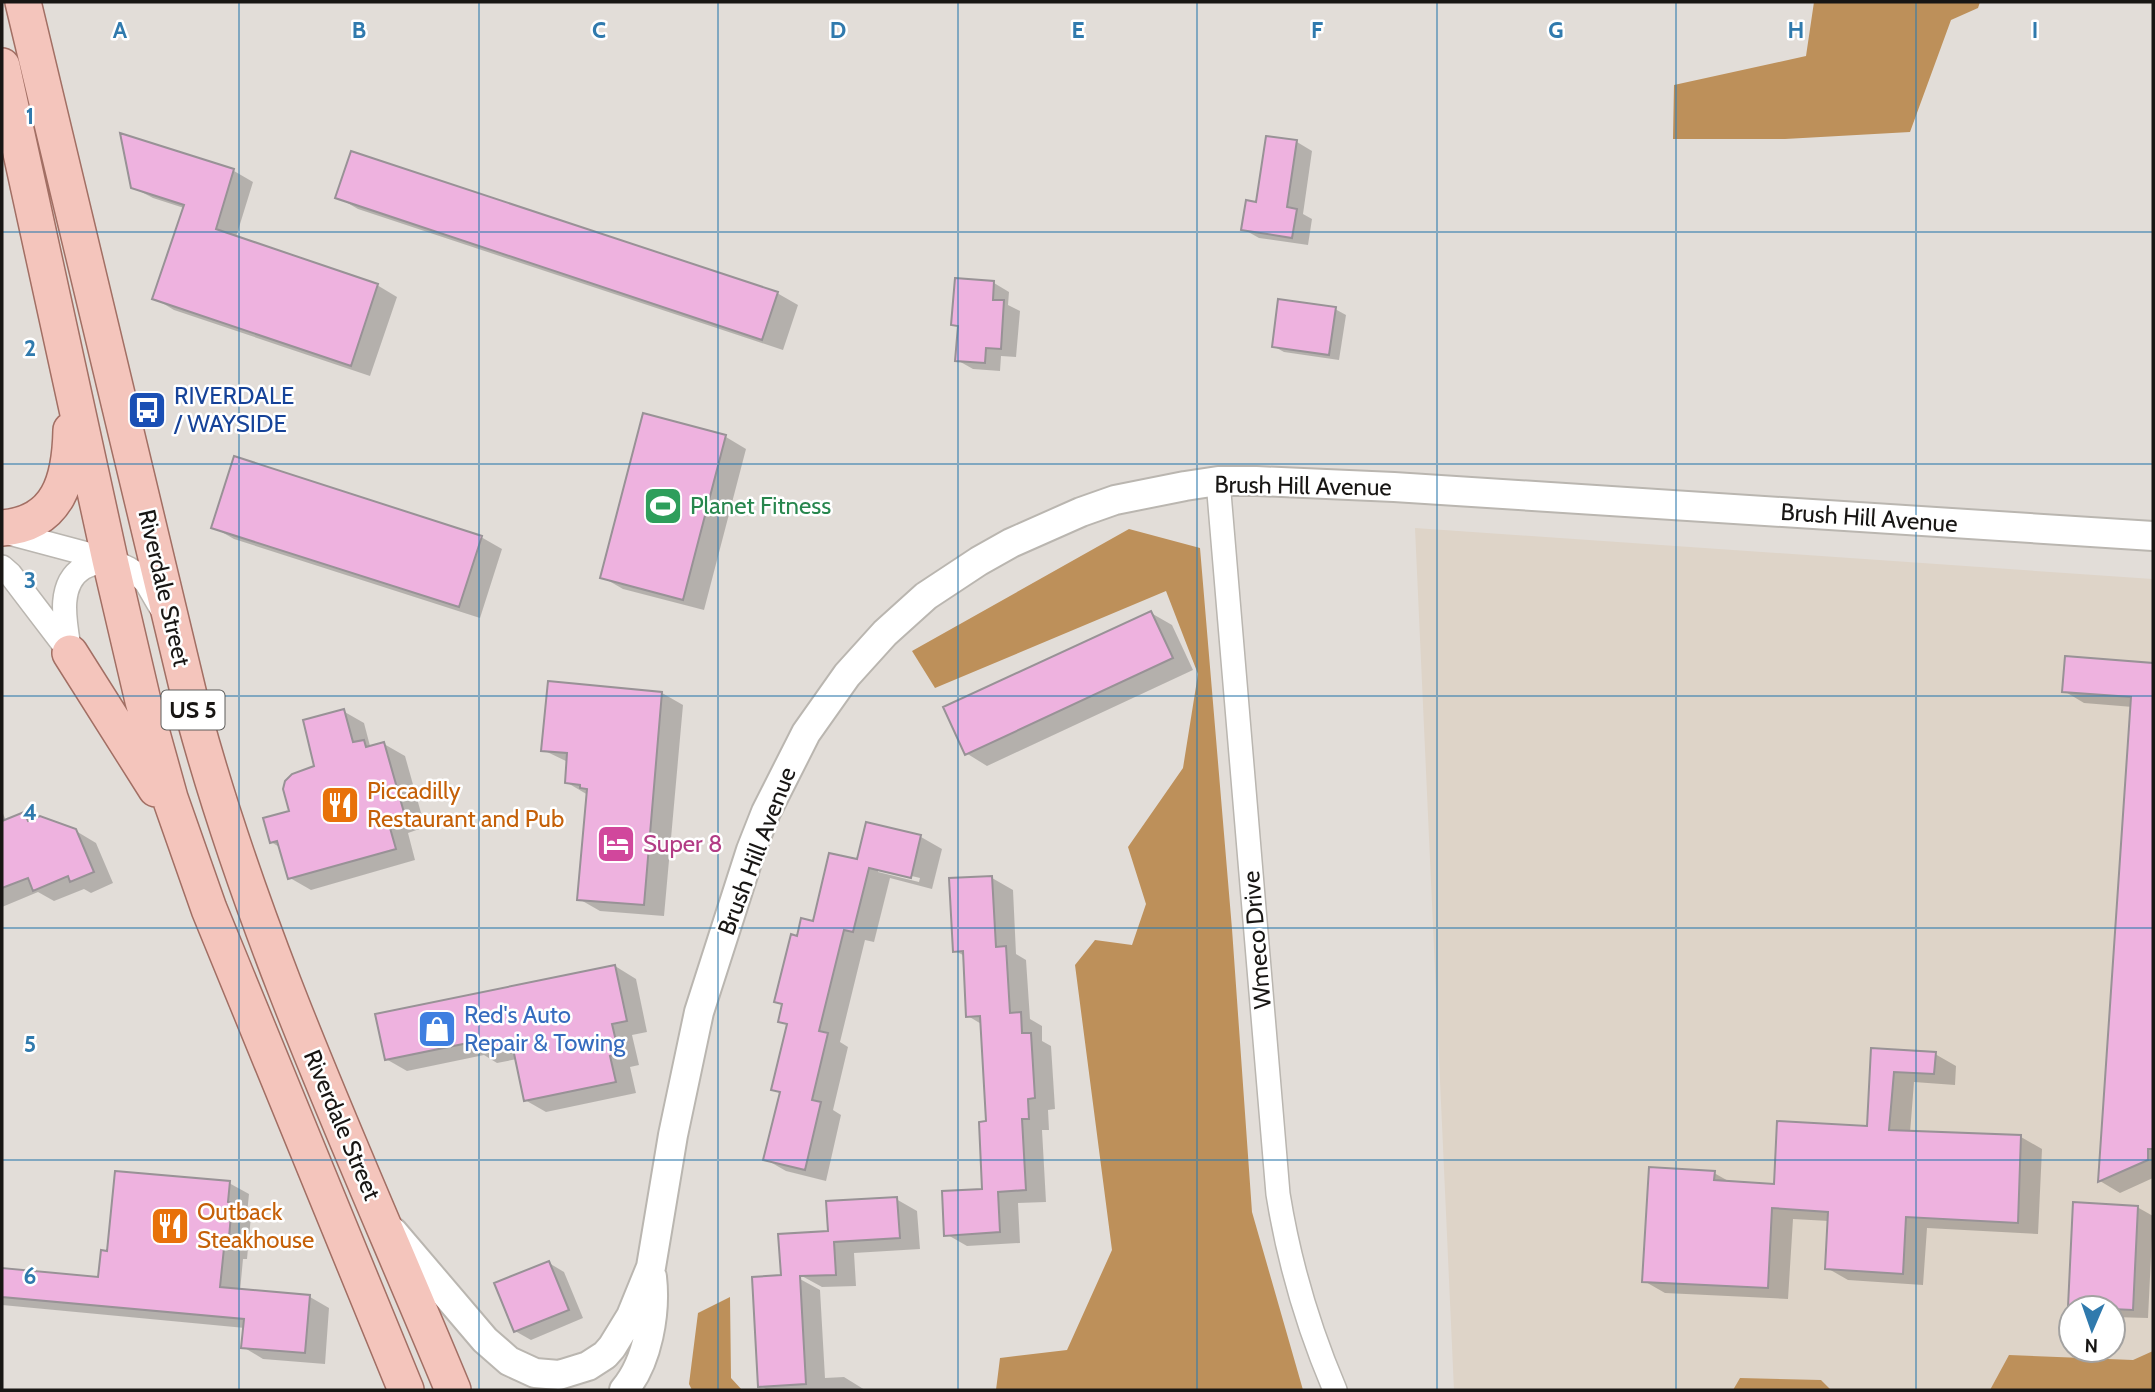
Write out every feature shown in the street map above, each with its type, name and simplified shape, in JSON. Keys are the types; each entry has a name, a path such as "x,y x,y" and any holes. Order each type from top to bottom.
{"main road":[{"name":"Riverdale Street","path":"23,2 172,627 218,799 253,904 325,1086 453,1390"},
{"name":"Riverdale Street","path":"2,66 110,560 143,701 178,823 237,979 406,1390"},
{"path":"2,530 31,522 51,507 61,492 72,433 68,374"},
{"path":"70,653 178,823"}],"street":[{"name":"Brush Hill Avenue","path":"559,1376 588,1366 612,1347 631,1316 651,1267 684,1073 699,1012 751,850 793,756 847,675 905,613 979,561 1037,530 1115,500 1218,481 1256,481 1394,487 2153,536"},
{"name":"Wmeco Drive","path":"1218,481 1278,1194 1296,1279 1313,1335 1335,1390"},
{"path":"2,530 110,560 139,575 146,582 172,627"},
{"path":"70,653 65,618 68,584 75,574 86,566 110,560"},
{"path":"2,567 70,653"},
{"path":"382,1219 485,1340 522,1390"},
{"name":"Brush Hill Avenue","path":"624,1390 638,1366 652,1320 654,1296 651,1267"},
{"path":"485,1340 509,1362 526,1371 559,1376 593,1390"}],"shaded area":[{"path":"1814,2 1980,2 1978,8 1951,20 1910,132 1785,139 1673,139 1674,85 1806,56"},
{"path":"1415,528 2153,579 2153,1390 1454,1390"},
{"path":"1129,529 1200,548 1232,929 1252,1212 1303,1390 996,1390 1000,1358 1067,1350 1112,1250 1075,965 1095,940 1132,945 1146,904 1128,847 1183,768 1198,674 1166,591 935,688 912,651"},
{"path":"730,1297 731,1378 742,1390 692,1390 689,1384 698,1313"},
{"path":"2153,1351 2153,1390 1990,1390 2009,1355 2057,1357 2057,1364 2127,1364 2127,1360 2133,1360"},
{"path":"1740,1378 1821,1380 1831,1390 1733,1390"}],"building":[{"path":"120,133 234,169 216,229 378,284 351,366 152,299 184,205 131,188"},
{"path":"1266,136 1297,140 1287,207 1297,209 1292,238 1241,230 1246,200 1256,202"},
{"path":"351,151 778,292 762,340 335,198"},
{"path":"955,278 994,281 993,300 1004,300 1001,349 986,348 985,363 955,361 958,326 951,325"},
{"path":"1278,299 1336,307 1329,355 1272,347"},
{"path":"643,413 726,435 683,600 600,578"},
{"path":"234,456 482,536 459,607 211,528"},
{"path":"1151,611 1173,658 965,755 943,707"},
{"path":"2065,656 2153,663 2153,1149 2148,1149 2148,1160 2098,1182 2131,697 2062,692"},
{"name":"Super 8","path":"548,681 662,692 644,905 577,900 587,789 565,783 567,753 541,751"},
{"path":"344,709 353,742 364,740 366,747 384,742 405,816 388,821 396,849 288,879 277,841 270,843 263,818 289,811 283,789 285,781 292,774 314,766 303,720"},
{"path":"24,812 28,821 40,816 76,829 94,872 70,882 68,876 33,891 28,878 2,888 2,821"},
{"path":"866,822 921,835 911,878 869,868 853,932 844,930 819,1031 828,1033 812,1100 821,1102 805,1170 763,1160 780,1092 771,1090 787,1024 778,1022 782,1004 774,1002 791,934 797,936 801,918 813,921 829,853 857,859"},
{"path":"992,876 996,947 1006,946 1010,1013 1021,1012 1022,1033 1031,1033 1035,1098 1028,1099 1029,1119 1022,1119 1026,1190 998,1192 1000,1232 944,1236 942,1191 982,1189 979,1122 986,1121 980,1016 966,1017 963,951 953,952 949,878"},
{"path":"615,965 627,1021 612,1024 619,1054 610,1056 616,1082 524,1101 512,1044 475,1052 473,1042 385,1060 375,1014"},
{"path":"1871,1048 1936,1052 1934,1074 1894,1072 1889,1130 2021,1135 2018,1223 1906,1217 1903,1274 1825,1269 1828,1212 1772,1208 1768,1288 1642,1282 1649,1167 1715,1171 1714,1180 1774,1184 1777,1121 1867,1126"},
{"path":"115,1171 230,1181 228,1202 232,1203 228,1249 224,1248 220,1287 310,1295 305,1353 241,1348 244,1319 2,1297 2,1268 98,1277 101,1250 107,1251"},
{"path":"897,1197 900,1238 834,1242 836,1275 800,1276 806,1384 758,1387 752,1277 781,1275 778,1234 828,1231 826,1201"},
{"path":"2073,1202 2138,1206 2133,1310 2127,1310 2127,1294 2069,1294"},
{"path":"549,1261 569,1310 514,1332 494,1283"}],"place":[{"name":"RIVERDALE / WAYSIDE","path":"147,410"},
{"name":"Planet Fitness","path":"663,506"},
{"name":"Piccadilly Restaurant and Pub","path":"340,805"},
{"name":"Super 8","path":"616,844"},
{"name":"Red's Auto Repair & Towing","path":"437,1029"},
{"name":"Outback Steakhouse","path":"170,1226"}]}
